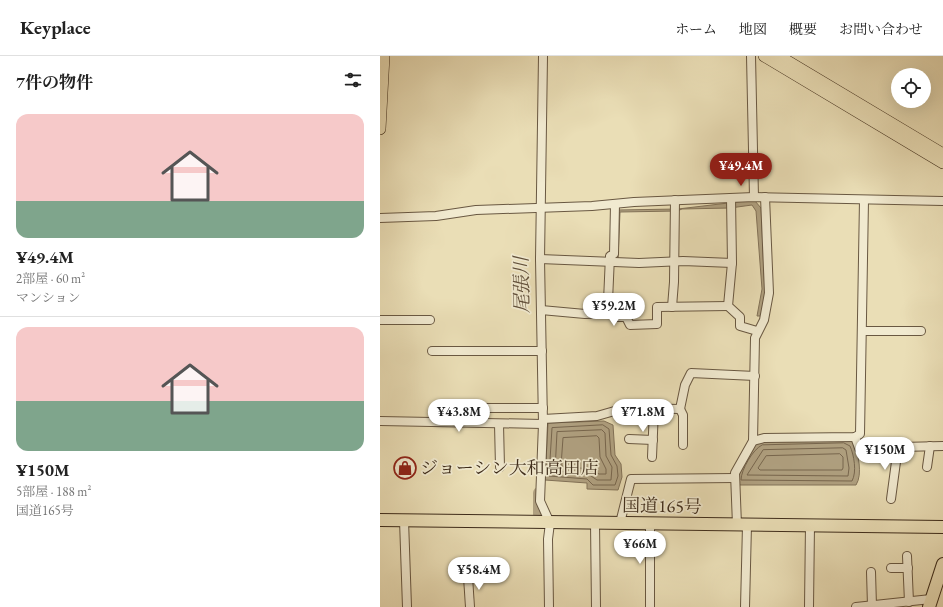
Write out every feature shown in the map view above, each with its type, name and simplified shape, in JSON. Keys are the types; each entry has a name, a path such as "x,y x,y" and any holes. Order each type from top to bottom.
{"highway":[{"name":"国道165号","path":"380,520 943,527"},
{"path":"930,603 943,564"}],"main road":[{"path":"380,129 384,56"},
{"path":"764,56 943,163"},
{"path":"779,56 943,154"}],"street":[{"path":"543,56 537,208 541,310 540,501 550,523 548,540 549,607"},
{"path":"752,56 754,197"},
{"path":"380,218 436,216 466,211 615,204 675,207 732,203 754,197 943,201"},
{"path":"745,607 742,525 735,478 736,469 753,441 755,338 757,331 764,320 769,294 765,197"},
{"path":"753,441 764,438 855,436 860,434 864,200"},
{"path":"728,306 732,262 732,203"},
{"path":"615,204 614,254 610,256 608,301 615,317 626,317 630,325 657,324 657,307 728,306 740,317 740,326 757,331"},
{"path":"672,306 675,261 675,207"},
{"path":"540,259 643,263 675,261 732,262"},
{"path":"541,310 585,314 613,313"},
{"path":"380,320 430,320"},
{"path":"862,331 921,331"},
{"path":"432,351 540,351"},
{"path":"682,445 683,415 680,409 685,385 691,373 755,376"},
{"path":"454,408 541,408"},
{"path":"380,421 499,424 541,423 590,417 625,408 680,409"},
{"path":"652,457 654,409"},
{"path":"499,424 500,467"},
{"path":"855,436 859,448 943,446"},
{"path":"629,439 653,440"},
{"path":"927,467 930,446"},
{"path":"891,499 898,447"},
{"path":"620,523 631,479 735,478"},
{"path":"404,520 408,607"},
{"path":"595,523 596,607"},
{"path":"650,523 650,607"},
{"path":"809,607 810,525"},
{"path":"907,556 909,602"},
{"path":"891,568 908,568"},
{"path":"871,572 872,606"},
{"path":"468,577 470,607"},
{"path":"856,607 909,602 930,603"}],"water":[{"path":"755,201 761,208 765,293 761,316 757,316 762,289 756,211 752,205 730,208 682,209 677,211 620,212 618,260 614,257 617,210 678,209"},
{"path":"604,421 613,425 615,455 621,464 622,477 618,490 587,489 587,483 545,480 548,423"},
{"path":"844,439 854,442 857,452 859,475 856,485 740,485 738,474 743,461 752,448 761,441"}],"waterway":[{"name":"尾張川","path":"539,493 539,514"}],"place":[{"name":"ジョーシン大和高田店","path":"405,468"}]}
